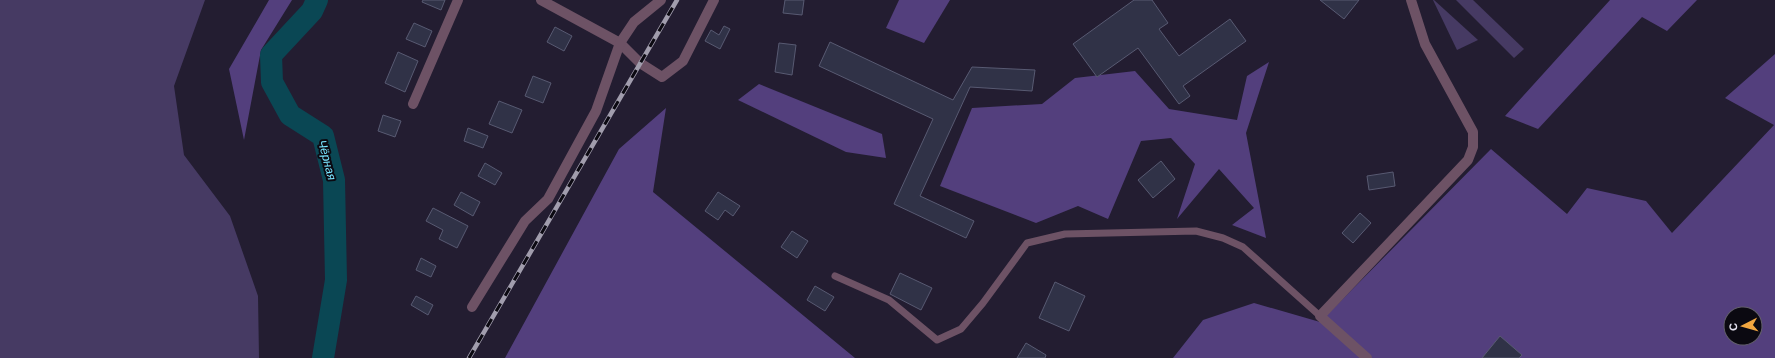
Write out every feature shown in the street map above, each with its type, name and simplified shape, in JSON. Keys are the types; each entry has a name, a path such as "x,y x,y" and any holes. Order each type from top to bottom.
{"street":[{"path":"413,104 458,0"},
{"path":"542,0 620,43 640,63 662,76 683,61 714,0"},
{"path":"472,307 525,221 548,199 596,111 620,43 634,22 661,0"},
{"path":"1367,358 1320,316 1468,160 1473,147 1473,132 1426,44 1411,0"}],"lane":[{"path":"835,276 889,300 936,340 961,329 984,303 1027,243 1065,234 1196,231 1223,238 1243,247 1320,316"}],"shaded area":[{"path":"0,0 205,0 174,86 184,155 230,216 258,296 259,358 0,358"},
{"path":"269,0 292,0 261,50 244,140 229,69"},
{"path":"899,0 950,0 924,43 886,28"},
{"path":"1434,0 1478,40 1457,50"},
{"path":"1456,0 1473,0 1524,49 1514,58"},
{"path":"1610,0 1697,0 1667,31 1642,17 1538,129 1505,116"},
{"path":"1775,54 1775,358 1173,358 1203,320 1254,303 1320,322 1491,149 1567,214 1587,188 1646,201 1672,233 1774,125 1725,98"},
{"path":"1269,62 1246,133 1266,238 1232,225 1254,208 1219,169 1177,219 1195,164 1171,138 1141,141 1108,219 1078,206 1036,223 940,186 972,108 1042,104 1075,78 1135,71 1169,109 1237,120 1247,76"},
{"path":"759,84 882,134 886,158 846,152 738,100"},
{"path":"666,108 653,192 855,358 505,358 619,149"}],"building":[{"path":"423,0 445,0 441,10 422,2"},
{"path":"785,0 804,0 802,15 783,13"},
{"path":"1134,0 1152,0 1168,23 1159,29 1179,56 1230,19 1246,41 1183,86 1190,96 1179,104 1138,48 1097,77 1073,44"},
{"path":"1320,0 1359,0 1344,19"},
{"path":"414,23 432,31 425,47 406,39"},
{"path":"724,26 730,29 720,49 705,41 711,30 719,35"},
{"path":"555,27 572,36 564,51 547,42"},
{"path":"830,42 953,100 972,67 1035,70 1032,91 970,87 920,196 974,221 966,238 894,204 933,119 819,66"},
{"path":"779,43 796,45 792,75 775,72"},
{"path":"398,52 418,61 405,92 385,83"},
{"path":"533,76 551,83 543,103 525,96"},
{"path":"499,101 522,110 512,133 489,124"},
{"path":"383,115 401,121 395,137 378,131"},
{"path":"468,128 488,136 483,148 464,141"},
{"path":"1161,161 1175,179 1153,198 1138,180"},
{"path":"485,163 502,173 495,185 478,176"},
{"path":"1393,172 1395,186 1369,190 1367,176"},
{"path":"461,192 480,202 473,216 454,205"},
{"path":"718,192 740,206 733,216 725,210 718,220 705,211"},
{"path":"433,208 468,226 457,248 439,239 443,230 426,221"},
{"path":"1360,213 1371,223 1353,243 1342,233"},
{"path":"792,231 808,241 797,258 781,247"},
{"path":"421,258 436,266 431,277 416,270"},
{"path":"900,273 932,288 921,310 890,294"},
{"path":"1055,282 1085,296 1069,331 1039,318"},
{"path":"815,286 834,297 825,311 807,300"},
{"path":"416,296 433,305 428,315 411,305"},
{"path":"1500,336 1522,355 1519,358 1482,358"},
{"path":"1026,343 1046,355 1045,358 1017,358"}],"waterway":[{"name":"Чёрная","path":"317,0 312,11 271,55 272,82 290,115 323,136 334,180 336,280 323,358"}],"railway":[{"path":"469,358 677,0"}]}
